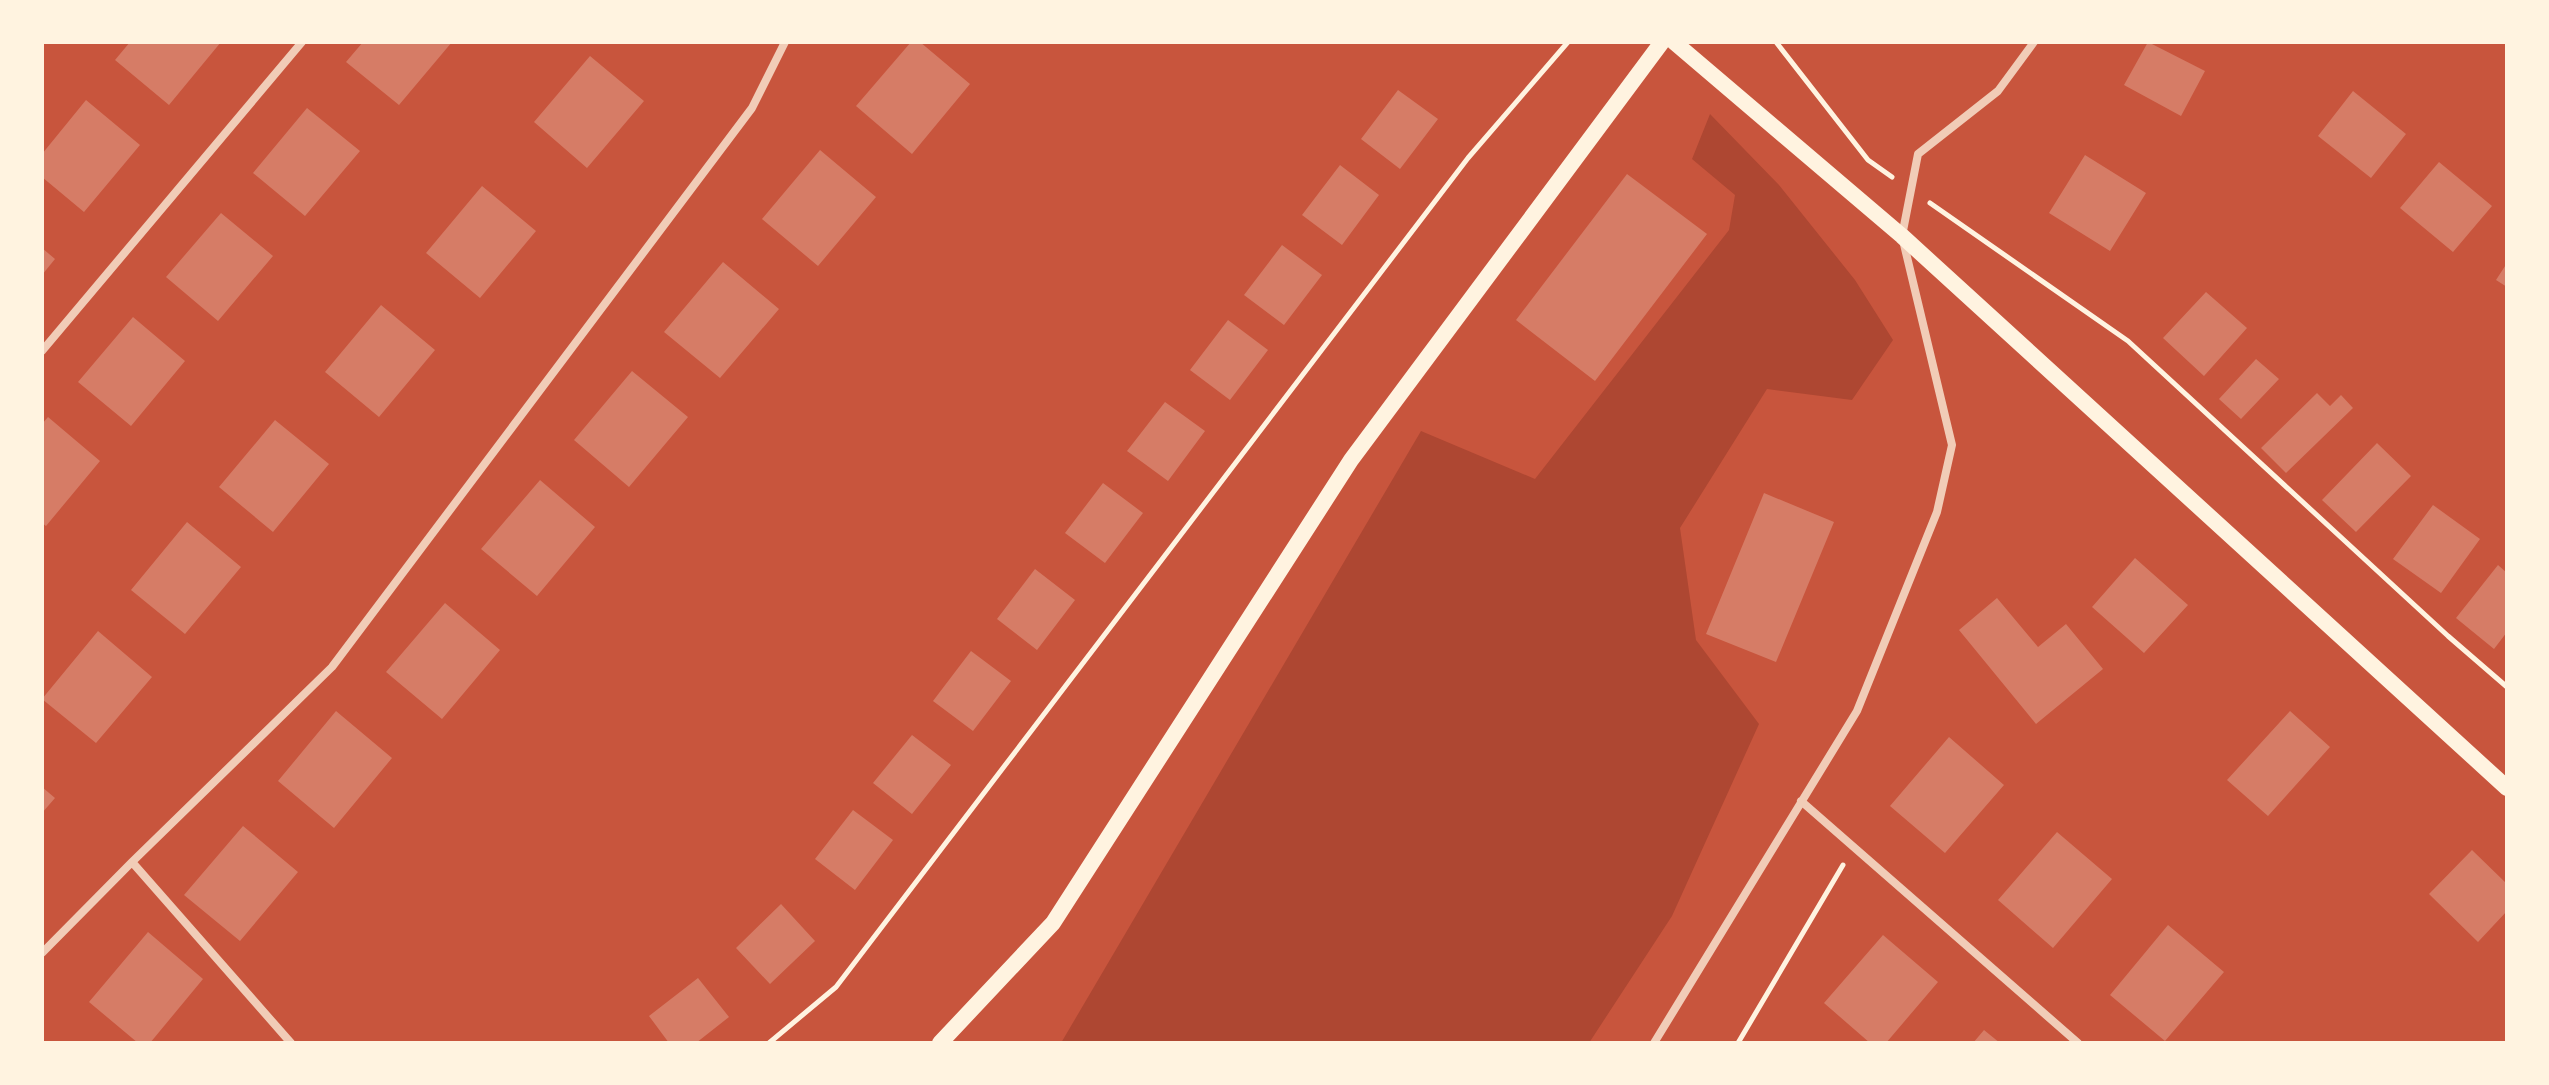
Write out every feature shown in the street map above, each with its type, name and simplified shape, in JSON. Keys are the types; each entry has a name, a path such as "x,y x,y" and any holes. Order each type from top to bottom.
{"main road":[{"path":"940,1043 1053,923 1351,460 1662,42"},
{"path":"1674,42 1902,236 2507,788"}],"street":[{"path":"42,351 302,42"},
{"path":"42,953 332,667 752,108 785,42"},
{"path":"1654,1043 1857,711 1937,512 1952,445 1902,236 1918,154 1998,91 2034,42"},
{"path":"1801,801 2078,1043"},
{"path":"132,862 291,1043"}],"path":[{"path":"769,1043 836,987 1468,158 1568,42"},
{"path":"1776,42 1868,160 2128,341 2507,687"},
{"path":"1738,1043 1853,847"}],"shaded area":[{"path":"1710,114 1779,185 1855,280 1893,340 1852,400 1767,389 1680,528 1696,640 1759,724 1672,916 1589,1043 1061,1043 1421,431 1535,479 1729,230 1735,195 1692,159"}],"building":[{"path":"130,42 221,42 169,105 115,60"},
{"path":"363,42 452,42 399,105 346,62"},
{"path":"911,42 920,42 970,84 912,154 856,106"},
{"path":"2148,42 2205,71 2181,116 2124,85"},
{"path":"590,56 644,101 587,168 534,122"},
{"path":"1398,90 1438,119 1400,169 1361,139"},
{"path":"2353,91 2406,134 2371,178 2318,136"},
{"path":"86,100 140,145 84,212 42,177 42,154"},
{"path":"307,108 360,151 305,216 253,173"},
{"path":"820,150 876,197 818,266 762,219"},
{"path":"2085,155 2146,193 2110,251 2049,213"},
{"path":"2439,162 2492,206 2453,252 2400,208"},
{"path":"1340,165 1379,195 1342,245 1302,215"},
{"path":"1627,174 1707,234 1595,381 1516,320"},
{"path":"482,186 536,231 480,298 426,253"},
{"path":"221,213 273,256 218,321 166,277"},
{"path":"1282,245 1322,275 1284,325 1244,295"},
{"path":"42,248 55,259 42,275"},
{"path":"723,262 779,309 720,378 664,332"},
{"path":"2507,263 2507,287 2496,280"},
{"path":"2206,292 2247,328 2204,376 2163,338"},
{"path":"381,305 435,350 379,417 325,372"},
{"path":"133,317 185,361 131,426 78,382"},
{"path":"1228,320 1268,350 1230,400 1190,370"},
{"path":"2256,359 2279,379 2241,419 2219,399"},
{"path":"632,371 688,417 629,487 574,440"},
{"path":"2317,393 2330,406 2341,395 2353,408 2286,473 2261,448"},
{"path":"1165,402 1205,431 1168,481 1127,451"},
{"path":"48,417 100,461 46,526 42,523 42,424"},
{"path":"275,420 329,464 273,532 219,487"},
{"path":"2377,443 2411,476 2356,532 2322,500"},
{"path":"540,480 595,527 537,596 481,549"},
{"path":"1103,483 1143,513 1105,563 1065,533"},
{"path":"1764,493 1834,522 1776,662 1706,634"},
{"path":"2433,505 2480,539 2441,593 2393,559"},
{"path":"187,522 241,567 185,634 131,590"},
{"path":"2135,558 2188,605 2144,653 2092,607"},
{"path":"2498,565 2507,573 2507,632 2494,649 2456,618"},
{"path":"1035,569 1075,600 1037,650 997,619"},
{"path":"1997,598 2038,647 2066,624 2103,669 2036,724 1959,630"},
{"path":"445,603 500,650 442,719 386,672"},
{"path":"98,631 152,677 96,743 42,699"},
{"path":"971,651 1011,681 973,731 933,701"},
{"path":"336,711 392,758 334,828 278,781"},
{"path":"2290,711 2330,747 2268,816 2227,780"},
{"path":"912,735 951,765 912,814 873,783"},
{"path":"1949,737 2004,785 1945,853 1890,806"},
{"path":"42,787 55,798 42,813"},
{"path":"853,810 893,840 855,890 815,859"},
{"path":"243,826 298,872 240,941 184,895"},
{"path":"2057,832 2112,879 2053,948 1998,900"},
{"path":"2472,850 2507,884 2507,911 2478,942 2429,894"},
{"path":"781,904 815,941 770,984 736,948"},
{"path":"2168,925 2224,972 2165,1041 2110,995"},
{"path":"148,932 203,979 150,1043 138,1043 89,1002"},
{"path":"1883,935 1938,982 1886,1043 1870,1043 1824,1003"},
{"path":"698,978 729,1017 696,1043 669,1043 649,1016"},
{"path":"1984,1030 2000,1043 1973,1043"}]}
